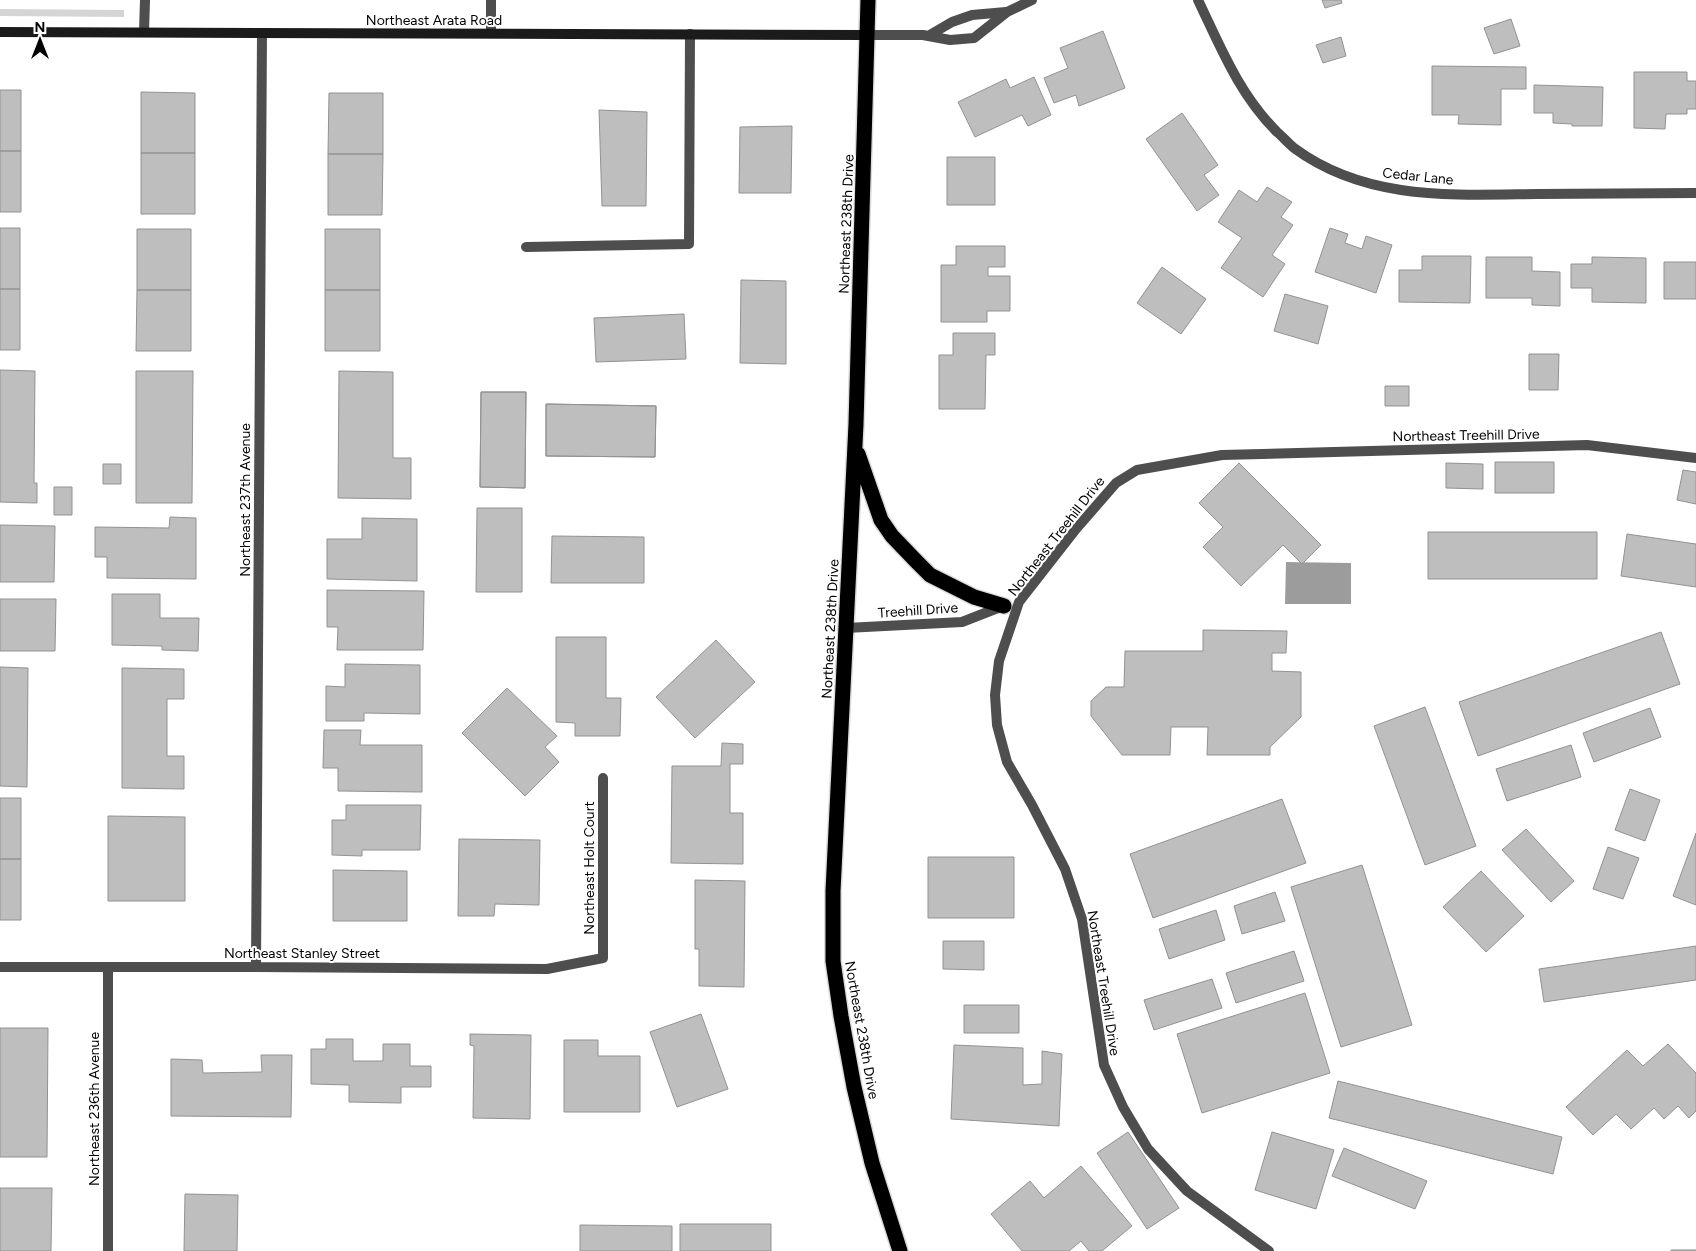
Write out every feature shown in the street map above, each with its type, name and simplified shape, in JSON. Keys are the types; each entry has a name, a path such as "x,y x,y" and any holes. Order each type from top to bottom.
{"highway":[{"name":"Northeast 238th Drive","path":"868,0 855,435 833,891 833,960 854,1087 872,1163 900,1251"},
{"path":"855,435 859,458 868,485 881,520 892,536 930,574 974,597 1011,604"}],"street":[{"path":"144,32 145,0"},
{"path":"490,34 492,0"},
{"path":"867,34 928,36 950,40 974,38 1007,12 1032,0"},
{"name":"Cedar Lane","path":"1198,0 1238,83 1263,117 1293,147 1328,170 1367,184 1412,192 1464,195 1696,193"},
{"path":"928,36 952,22 972,15 1007,12"},
{"name":"Northeast Arata Road","path":"0,32 867,34"},
{"name":"Northeast 237th Avenue","path":"256,967 262,33"},
{"path":"526,247 689,244 690,34"},
{"name":"Northeast Treehill Drive","path":"1269,1251 1187,1192 1148,1149 1123,1107 1104,1065 1082,919 1065,869 1007,762 997,725 995,695 999,661 1011,604 1116,483 1137,470 1222,455 1587,446 1696,458"},
{"name":"Treehill Drive","path":"846,628 962,622 1011,604"},
{"name":"Northeast Holt Court","path":"603,778 603,958"},
{"name":"Northeast Stanley Street","path":"0,967 547,969 603,958"},
{"name":"Northeast 236th Avenue","path":"108,967 108,1251"}],"shaded area":[{"path":"0,9 124,10 124,17 0,16"},
{"path":"1286,562 1351,563 1351,604 1285,604"}],"building":[{"path":"1322,0 1341,0 1342,3 1325,8"},
{"path":"1511,19 1520,46 1494,54 1484,28"},
{"path":"1103,31 1125,88 1079,106 1076,95 1054,103 1044,78 1068,68 1060,48"},
{"path":"1341,37 1346,56 1323,63 1316,45"},
{"path":"1432,66 1526,67 1526,89 1501,89 1501,125 1458,124 1459,115 1432,115"},
{"path":"1634,72 1687,72 1687,81 1696,81 1696,109 1687,109 1687,114 1666,114 1665,129 1634,128"},
{"path":"1034,77 1051,115 1028,126 1022,115 975,137 958,102 1006,79 1010,88"},
{"path":"1534,85 1603,87 1602,126 1572,126 1572,124 1553,123 1553,113 1534,113"},
{"path":"0,90 21,90 21,151 0,151"},
{"path":"141,92 195,93 195,153 141,153"},
{"path":"329,93 383,93 383,154 328,154"},
{"path":"599,110 647,112 646,206 602,206"},
{"path":"1182,113 1218,165 1204,175 1219,195 1197,211 1146,139"},
{"path":"792,126 791,193 739,193 740,127"},
{"path":"0,151 21,151 21,212 0,212"},
{"path":"141,153 195,153 195,214 141,214"},
{"path":"328,154 383,154 382,215 328,215"},
{"path":"947,157 995,157 995,205 947,205"},
{"path":"1267,187 1292,202 1281,217 1293,225 1272,255 1285,264 1263,297 1221,268 1242,238 1218,222 1239,190 1257,202"},
{"path":"0,228 20,228 20,289 0,289"},
{"path":"1330,228 1348,234 1345,243 1362,249 1366,236 1392,245 1376,293 1315,272"},
{"path":"137,229 191,229 191,290 137,290"},
{"path":"325,229 380,229 380,290 325,290"},
{"path":"956,246 1005,246 1005,267 988,267 988,276 1010,276 1010,311 987,311 987,322 941,322 941,265 956,265"},
{"path":"1422,256 1471,256 1470,303 1399,302 1399,270 1422,270"},
{"path":"1486,257 1532,257 1532,271 1560,272 1560,306 1532,305 1532,298 1486,298"},
{"path":"1592,257 1646,258 1646,303 1592,302 1592,288 1571,288 1571,264 1592,264"},
{"path":"1664,262 1696,262 1696,299 1664,299"},
{"path":"1162,267 1206,299 1181,334 1137,303"},
{"path":"741,280 786,281 786,364 740,363"},
{"path":"0,289 20,289 20,350 0,350"},
{"path":"137,290 191,290 191,351 136,351"},
{"path":"325,290 380,290 380,351 325,351"},
{"path":"1285,294 1328,306 1318,344 1274,331"},
{"path":"684,314 686,359 596,362 594,318"},
{"path":"953,333 995,333 995,355 986,355 985,409 939,409 939,355 953,355"},
{"path":"1529,354 1559,354 1558,390 1529,390"},
{"path":"0,370 35,371 34,483 37,483 37,503 0,502"},
{"path":"136,371 193,371 192,503 136,503"},
{"path":"339,371 393,372 393,458 411,458 411,499 338,498"},
{"path":"1385,386 1409,386 1409,406 1385,406"},
{"path":"481,392 526,392 525,488 480,487"},
{"path":"481,392 526,392 525,488 480,487"},
{"path":"546,404 656,406 655,457 546,456"},
{"path":"546,404 656,406 655,457 546,456"},
{"path":"1495,462 1554,462 1554,493 1495,493"},
{"path":"1239,463 1321,545 1302,564 1283,545 1241,586 1203,547 1223,527 1199,503"},
{"path":"1446,463 1483,464 1483,489 1446,488"},
{"path":"103,464 121,464 121,484 103,484"},
{"path":"1683,470 1696,472 1696,504 1677,500"},
{"path":"54,487 72,487 72,515 54,515"},
{"path":"477,508 522,508 522,592 476,592"},
{"path":"170,517 196,518 196,579 107,578 107,557 95,557 95,527 169,528"},
{"path":"362,518 417,519 417,581 327,579 327,539 362,539"},
{"path":"0,525 55,526 54,582 0,582"},
{"path":"1428,532 1597,532 1597,579 1428,579"},
{"path":"1627,534 1696,544 1696,587 1621,576"},
{"path":"552,536 644,537 644,583 551,583"},
{"path":"327,590 424,591 423,650 337,650 338,627 327,627"},
{"path":"112,594 160,594 160,618 199,618 198,651 162,650 162,646 112,645"},
{"path":"0,599 56,599 55,651 0,651"},
{"path":"1203,630 1287,631 1286,653 1272,653 1272,671 1301,672 1301,717 1270,747 1270,755 1207,755 1208,727 1171,727 1170,755 1122,755 1091,716 1091,701 1106,687 1124,687 1125,651 1203,651"},
{"path":"1661,632 1680,684 1478,756 1459,702"},
{"path":"556,637 606,637 606,698 621,698 620,736 575,736 575,723 556,722"},
{"path":"716,640 755,682 695,738 656,697"},
{"path":"345,664 420,665 420,714 364,713 364,721 326,721 326,686 345,687"},
{"path":"0,667 28,668 27,787 0,786"},
{"path":"122,668 184,669 184,699 167,699 167,756 184,756 184,789 122,788"},
{"path":"507,688 557,736 545,747 559,762 525,796 462,733"},
{"path":"1425,707 1476,846 1425,865 1374,726"},
{"path":"1650,708 1661,737 1594,762 1583,733"},
{"path":"324,730 361,730 360,745 422,745 422,792 338,791 338,768 323,768"},
{"path":"722,743 743,744 743,764 730,764 730,813 743,813 743,864 671,863 672,766 721,766"},
{"path":"1571,745 1581,777 1507,801 1496,769"},
{"path":"1630,789 1660,800 1645,841 1615,830"},
{"path":"0,798 21,798 21,859 0,859"},
{"path":"1282,799 1306,863 1153,918 1130,854"},
{"path":"346,805 421,805 420,850 362,850 362,856 332,855 332,820 346,820"},
{"path":"108,816 185,817 185,901 108,901"},
{"path":"1526,829 1574,881 1551,902 1502,850"},
{"path":"1696,833 1696,905 1673,896"},
{"path":"459,839 540,840 539,905 495,904 494,916 458,916"},
{"path":"1608,847 1639,858 1623,899 1593,889"},
{"path":"928,857 1014,857 1014,918 928,918"},
{"path":"0,859 21,859 21,920 0,920"},
{"path":"1362,865 1412,1025 1341,1047 1291,887"},
{"path":"333,870 407,871 407,921 333,921"},
{"path":"1481,871 1524,916 1486,952 1443,907"},
{"path":"695,880 745,881 744,987 699,986 699,949 695,949"},
{"path":"1275,892 1285,921 1242,934 1234,906"},
{"path":"1216,910 1225,940 1169,959 1159,929"},
{"path":"943,941 984,941 984,970 943,969"},
{"path":"1696,946 1696,980 1544,1002 1539,969"},
{"path":"1294,951 1304,981 1236,1003 1226,973"},
{"path":"1212,979 1222,1008 1154,1030 1144,1000"},
{"path":"1305,993 1330,1073 1202,1113 1177,1034"},
{"path":"964,1005 1019,1005 1019,1033 964,1033"},
{"path":"701,1014 728,1089 677,1107 650,1032"},
{"path":"0,1028 48,1028 47,1157 0,1157"},
{"path":"470,1034 531,1035 530,1119 473,1118 474,1046 470,1045"},
{"path":"326,1039 353,1039 353,1061 383,1061 383,1044 410,1044 410,1066 431,1066 431,1087 401,1087 401,1103 349,1102 349,1085 311,1084 311,1049 326,1049"},
{"path":"564,1040 598,1040 598,1056 640,1056 640,1112 564,1112"},
{"path":"1668,1044 1696,1073 1696,1111 1689,1118 1678,1106 1664,1119 1654,1108 1631,1129 1616,1114 1593,1135 1566,1107 1627,1050 1643,1066"},
{"path":"954,1045 1023,1048 1023,1085 1042,1084 1042,1051 1062,1054 1059,1126 951,1119"},
{"path":"261,1055 292,1055 291,1117 171,1116 171,1059 202,1060 203,1073 262,1072"},
{"path":"1338,1081 1562,1137 1553,1174 1329,1118"},
{"path":"1128,1132 1179,1208 1147,1229 1097,1153"},
{"path":"1272,1132 1334,1150 1316,1209 1255,1190"},
{"path":"1344,1148 1427,1181 1415,1209 1332,1176"},
{"path":"1081,1166 1132,1226 1102,1251 1089,1251 1081,1241 1069,1251 1022,1251 991,1214 1030,1181 1044,1198"},
{"path":"0,1188 52,1188 51,1251 0,1251"},
{"path":"185,1194 238,1195 237,1251 184,1251"},
{"path":"680,1224 771,1224 771,1251 680,1251"},
{"path":"580,1225 672,1226 672,1251 580,1251"},
{"path":"1696,1250 1696,1251 1671,1251"}]}
